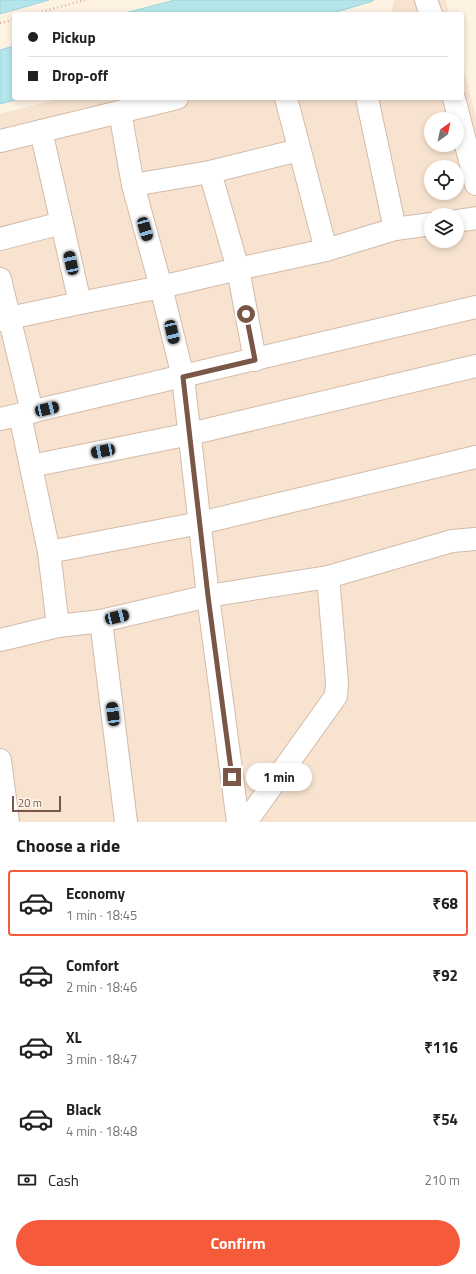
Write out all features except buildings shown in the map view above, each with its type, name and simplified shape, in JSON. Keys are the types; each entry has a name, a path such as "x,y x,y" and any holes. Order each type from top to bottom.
{"street":[{"path":"426,0 430,12"},
{"path":"0,141 169,100"},
{"path":"286,100 326,250"},
{"path":"367,100 395,229"},
{"path":"455,100 476,184"},
{"path":"120,112 133,185 161,287 183,377 208,596 238,822"},
{"path":"41,131 80,303"},
{"path":"133,185 210,172 299,150"},
{"path":"210,172 238,269 255,360"},
{"path":"464,220 476,218"},
{"path":"0,239 62,224"},
{"path":"5,319 161,287 326,250 395,229 424,225"},
{"path":"0,279 17,416 30,466 48,552 58,626"},
{"path":"17,416 476,307"},
{"path":"30,466 190,434 476,366"},
{"path":"48,552 200,523 476,457"},
{"path":"0,640 58,626 102,621 208,596 328,577 466,540"},
{"path":"246,822 336,696 337,682 328,577"},
{"path":"102,621 126,822"},
{"path":"0,760 8,822"}],"path":[{"path":"41,12 85,0"},
{"path":"0,23 12,20"}],"shaded area":[{"path":"394,0 446,0 449,12 391,12"},
{"path":"464,71 476,117 476,822 0,822 0,114 54,100 464,100"}],"water":[{"path":"0,0 49,0 0,14"},
{"path":"175,0 374,0 337,12 129,12"},
{"path":"12,47 12,100 15,100 0,104 0,50"}],"route":[{"path":"232,777 208,596 183,377 255,360 246,314"}]}
